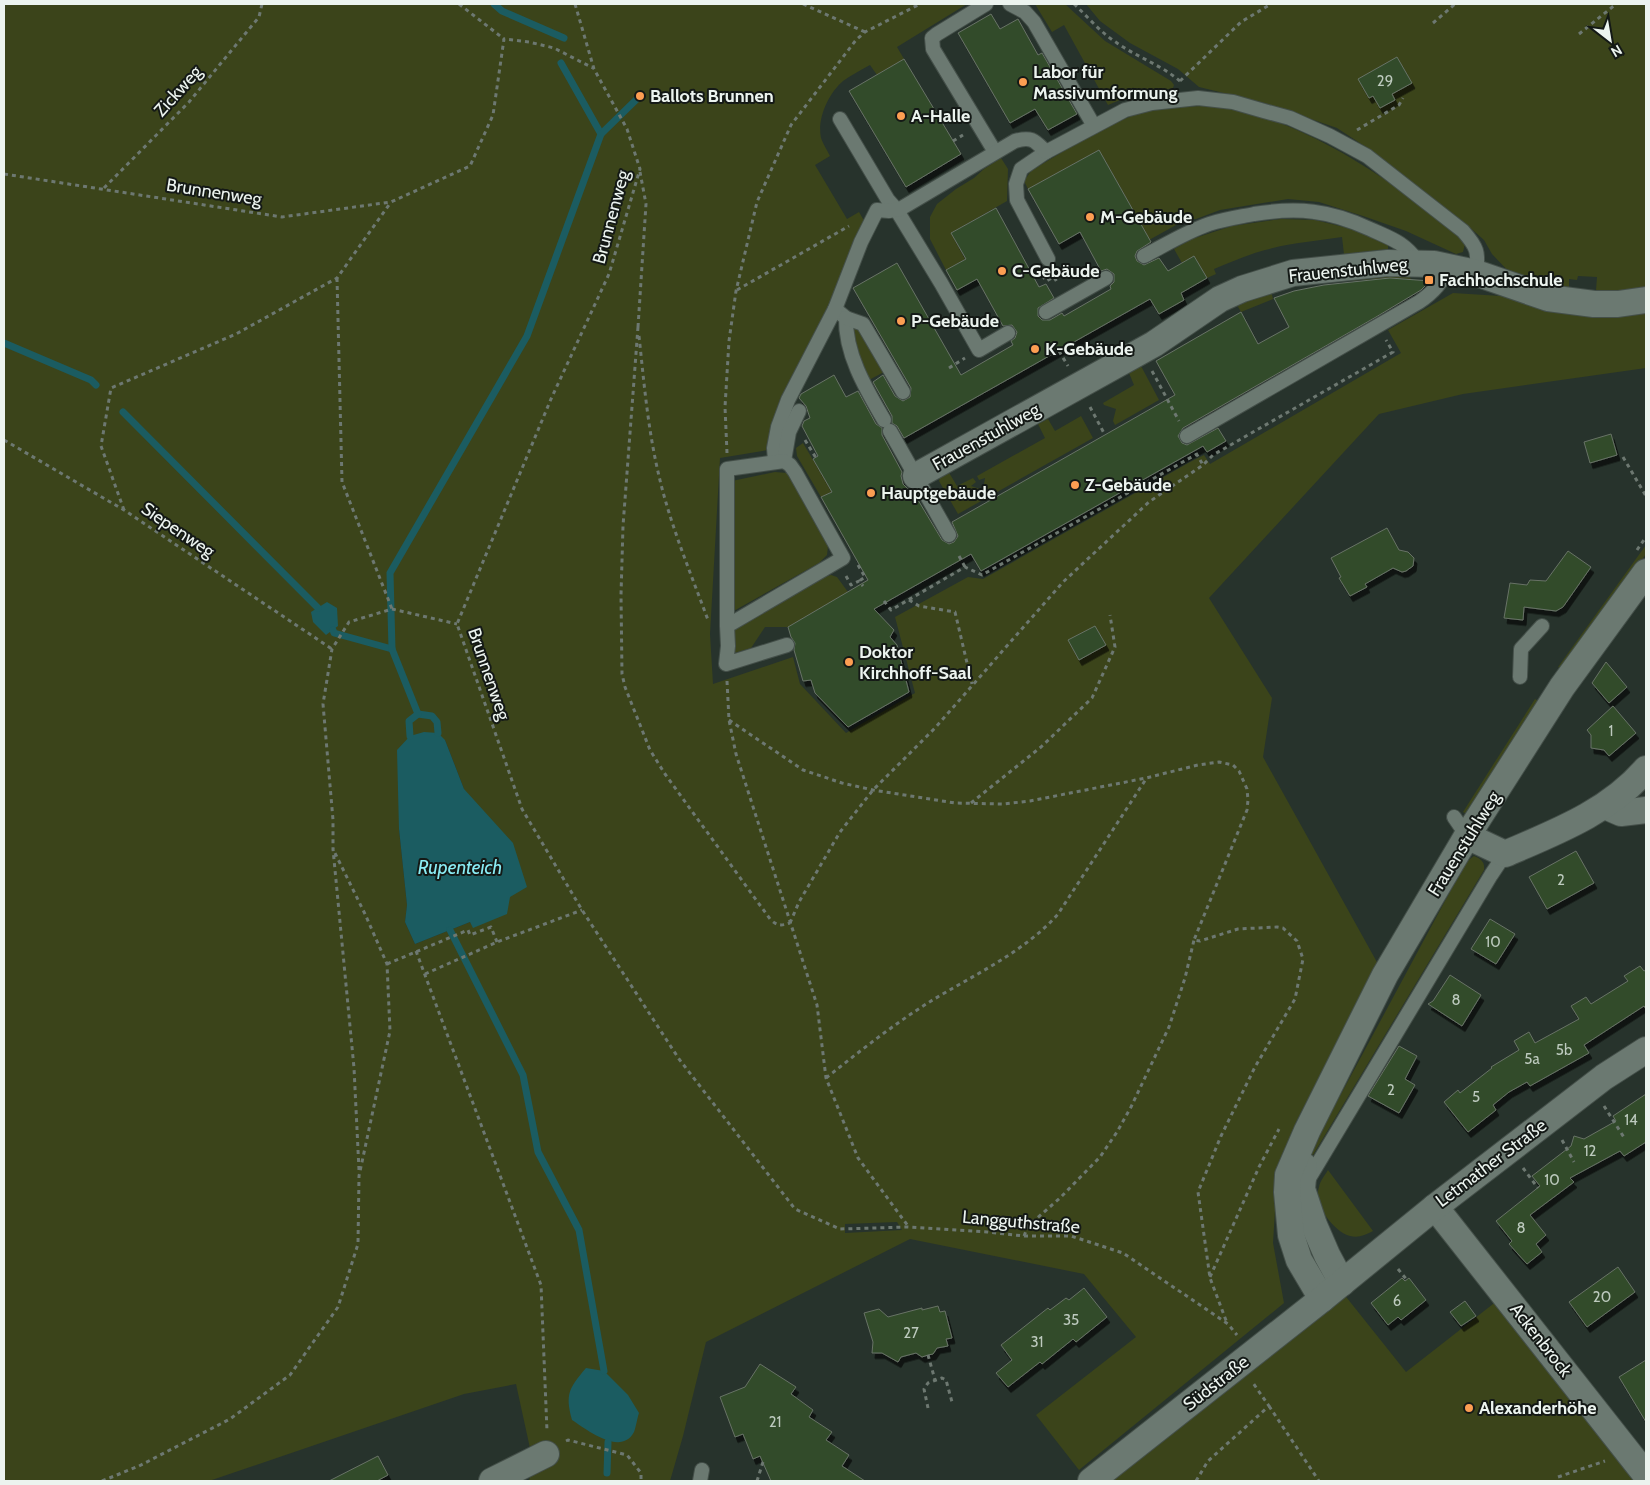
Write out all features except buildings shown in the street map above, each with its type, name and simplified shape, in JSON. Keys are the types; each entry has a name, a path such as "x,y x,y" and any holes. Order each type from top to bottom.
{"street":[{"name":"Frauenstuhlweg","path":"916,476 1154,344 1220,300 1242,289 1293,273 1388,263 1419,263 1450,266 1476,273 1548,298 1594,304 1618,304 1646,300"},
{"name":"Frauenstuhlweg","path":"1332,1291 1299,1260 1290,1235 1287,1192 1288,1175 1307,1130 1461,826 1646,572"},
{"path":"1461,826 1505,854 1565,828 1605,806 1636,781 1646,769"},
{"path":"1605,806 1621,813 1646,810"},
{"name":"Letmather Straße","path":"1332,1291 1435,1206 1592,1086 1646,1050"},
{"name":"Frauenstuhlweg","path":"1307,1130 1302,1189 1319,1238 1332,1291"},
{"name":"Ackenbrock","path":"1435,1206 1638,1448 1646,1475"},
{"name":"Südstraße","path":"1090,1481 1332,1291"},
{"path":"492,1481 547,1452"},
{"path":"541,1481 547,1452"}],"lane":[{"path":"986,4 937,34 932,38 932,42 933,49 995,152"},
{"path":"1010,4 1025,12 1034,22 1094,126"},
{"path":"1048,259 1017,200 1016,184 1021,169 1046,152 1125,110 1152,103 1198,98 1233,102 1290,118 1368,156 1463,231 1475,245 1478,259 1476,273"},
{"path":"840,119 888,200 896,209 941,283 979,350 1008,333"},
{"path":"779,461 774,448 778,427 788,400 841,314 861,242 877,210 900,210 1015,141 1026,138 1037,143 1046,152"},
{"path":"1144,256 1210,224 1252,214 1295,210 1326,214 1361,225 1402,244 1419,263"},
{"path":"1188,436 1430,294 1441,284 1450,266"},
{"path":"1046,312 1106,278"},
{"path":"841,314 862,324 903,392"},
{"path":"841,314 849,347 866,386 948,535"},
{"path":"779,461 798,411"},
{"path":"727,626 843,558 795,472 790,465 779,461 727,469 727,626 728,646 726,664 787,645"},
{"path":"1520,677 1521,649 1542,626"},
{"path":"1302,1189 1505,854"}],"path":[{"name":"Zickweg","path":"104,188 189,102 259,17 262,4"},
{"path":"459,4 504,39 554,48 594,68"},
{"name":"Brunnenweg","path":"575,4 594,68 627,129 640,169 609,274 551,399 457,624 522,809 582,910 679,1059 795,1209 840,1229 908,1227"},
{"path":"803,4 865,32"},
{"path":"727,469 726,367 736,290 757,202 791,125 856,40 865,32 920,4"},
{"path":"1074,4 1116,43 1171,74 1198,98"},
{"path":"1180,81 1241,22 1271,4"},
{"path":"1434,23 1454,4"},
{"path":"1579,34 1616,4"},
{"name":"Brunnenweg","path":"4,174 282,217 391,202 470,166 493,115 504,39"},
{"path":"1348,146 1357,130 1399,106 1403,98"},
{"path":"640,169 646,204 622,566 622,674 625,687 650,750 666,774 770,919 779,925 790,923"},
{"path":"124,510 101,446 111,388 236,334 337,278 391,202"},
{"path":"736,290 877,210"},
{"path":"337,278 342,482 392,609"},
{"path":"790,923 803,894 840,832 873,790 935,728 1063,582 1149,502 1203,465 1213,455 1393,352 1378,326"},
{"path":"638,327 651,437 659,478 684,556 708,620 713,626 727,626"},
{"path":"1166,396 1178,418"},
{"name":"Siepenweg","path":"4,440 124,510 332,650"},
{"path":"959,556 965,567 982,575 1198,455 1203,465"},
{"path":"1623,458 1646,496"},
{"path":"857,562 866,577 859,581"},
{"path":"884,601 890,610 965,567"},
{"path":"909,600 919,606 956,612 972,685"},
{"path":"102,1481 139,1466 230,1418 290,1375 338,1307 358,1244 359,1176 354,1068 333,849 333,820 323,704 332,650 350,622 392,609 457,624"},
{"path":"971,804 1042,747 1092,698 1115,647 1110,615"},
{"path":"726,664 730,720 736,754 817,1005 826,1078 858,1158 908,1227"},
{"path":"730,720 803,770 842,783 873,790 954,803 1003,804 1030,801 1219,762 1232,765 1239,771 1247,789 1247,810 1194,940 1185,978 1169,1027 1131,1107 1100,1157 1060,1198 1028,1226 1024,1236"},
{"path":"826,1078 932,1000 1000,960 1051,922 1146,778"},
{"path":"333,849 387,964 390,1030 359,1176"},
{"path":"425,974 497,942 582,910"},
{"path":"387,964 468,930 470,935 491,927 497,942"},
{"name":"Langguthstraße","path":"908,1227 1024,1236 1071,1236 1123,1253 1228,1324 1210,1278 1198,1192 1221,1136 1246,1084 1296,999 1303,959 1297,941 1283,928 1238,929 1200,941 1194,940"},
{"path":"416,952 541,1285 547,1452 568,1440 627,1455 641,1473 641,1481"},
{"path":"1592,1086 1625,1139"},
{"path":"928,1355 936,1380"},
{"path":"1239,1365 1319,1481"},
{"path":"928,1408 924,1389 928,1383 942,1378 946,1380 952,1402"},
{"path":"1196,1481 1208,1461 1269,1406"},
{"path":"1558,1477 1638,1448"},
{"path":"757,1481 763,1462"}],"green space":[{"path":"4,4 967,4 897,47 904,59 877,75 870,65 843,81 828,100 822,115 820,131 821,138 830,156 815,165 847,219 859,212 866,224 842,279 780,399 771,429 768,450 720,458 710,634 713,684 793,657 800,684 846,733 915,693 895,617 968,577 983,579 1204,455 1210,464 1401,353 1388,330 1453,293 1501,296 1558,313 1592,316 1646,310 1646,368 1463,394 1379,414 1209,598 1272,698 1263,757 1378,964 1296,1122 1277,1178 1273,1243 1284,1303 1079,1470 1036,1415 1136,1337 1084,1274 910,1239 706,1342 670,1481 529,1481 533,1462 516,1384 464,1394 209,1481 4,1481","holes":["445,740 464,789 473,927 470,922 415,944 405,922 407,905 399,829","897,1222 902,1230 845,1233 845,1224"]},
{"path":"1035,4 1065,4 1105,41 1171,81 1174,85 1173,88 1120,100 1108,105 1064,25 1052,32"},
{"path":"1086,4 1646,4 1646,291 1633,293 1596,290 1597,277 1578,276 1577,280 1569,279 1569,288 1548,286 1510,273 1492,254 1484,240 1467,225 1372,151 1337,128 1265,103 1199,87 1178,69 1130,43 1100,21"},
{"path":"1203,106 1233,109 1281,123 1348,156 1440,218 1454,230 1465,244 1463,252 1456,254 1406,231 1319,202 1288,199 1220,210 1196,219 1187,219 1149,240 1099,150 1028,189 1024,181 1031,171 1117,122 1148,111 1175,107"},
{"path":"1001,158 1008,169 1007,201 951,233 965,259 946,270 930,239 930,217 937,204"},
{"path":"1281,219 1315,220 1348,228 1388,241 1388,249 1344,254 1342,237 1294,244 1265,250 1239,259 1214,269 1216,274 1207,278 1194,256 1182,263 1174,249 1192,239 1232,226"},
{"path":"1371,275 1409,276 1411,279 1390,278 1349,281 1348,277"},
{"path":"1271,291 1273,299 1241,312 1237,305"},
{"path":"856,326 859,328 884,372 869,380 859,359 852,329"},
{"path":"1141,366 1159,400 1115,425 1113,421 1116,409 1103,403 1134,385 1129,373"},
{"path":"1081,416 1093,438 958,514 939,481 940,476 948,471 957,486 973,478 976,482 971,486 983,490 985,478 979,480 977,476 1045,438 1038,424 1048,419 1055,431"},
{"path":"803,443 819,470 837,489 821,497 797,456 796,448"},
{"path":"775,472 787,473 828,546 827,555 819,563 723,617 732,481"},
{"path":"1646,545 1646,554 1562,670 1558,667"},
{"path":"831,575 837,577 848,592 788,627 765,627 751,648 731,654 731,631 824,577"},
{"path":"1535,699 1540,702 1469,815 1463,812"},
{"path":"1474,856 1482,861 1484,870 1313,1155 1311,1154 1312,1148 1466,862"},
{"path":"1328,1170 1373,1231 1365,1235 1353,1237 1338,1229 1326,1216 1318,1194 1320,1183"},
{"path":"1339,1288 1406,1372 1502,1297 1644,1481 1099,1481"}],"water":[{"path":"327,602 337,608 338,626 326,635 313,622 311,612"},
{"name":"Rupenteich","path":"424,732 438,733 445,740 464,789 513,843 527,887 510,897 507,914 473,928 470,922 415,944 405,922 407,905 399,829 397,750 410,736"},
{"path":"586,1368 604,1371 628,1395 639,1413 634,1432 628,1439 621,1442 612,1442 603,1439 572,1420 569,1404 570,1392 572,1386"}],"waterway":[{"path":"494,4 502,11 564,38"},
{"path":"561,63 601,134"},
{"path":"410,736 409,721 418,714 392,649 390,573 527,336 601,134 640,96"},
{"path":"4,343 91,380 96,385"},
{"path":"123,412 318,608"},
{"path":"333,630 334,633 392,649"},
{"path":"418,714 432,716 437,722 438,733"},
{"path":"450,930 523,1075 538,1152 579,1230 604,1371"},
{"path":"607,1473 608,1442"}],"place":[{"name":"Labor für Massivumformung","path":"1023,82"},
{"name":"Ballots Brunnen","path":"640,96"},
{"name":"A-Halle","path":"901,116"},
{"name":"M-Gebäude","path":"1090,217"},
{"name":"C-Gebäude","path":"1002,271"},
{"name":"Fachhochschule","path":"1429,280"},
{"name":"P-Gebäude","path":"901,321"},
{"name":"K-Gebäude","path":"1035,349"},
{"name":"Z-Gebäude","path":"1075,485"},
{"name":"Hauptgebäude","path":"871,493"},
{"name":"Doktor Kirchhoff-Saal","path":"849,662"},
{"name":"Alexanderhöhe","path":"1469,1408"}]}
